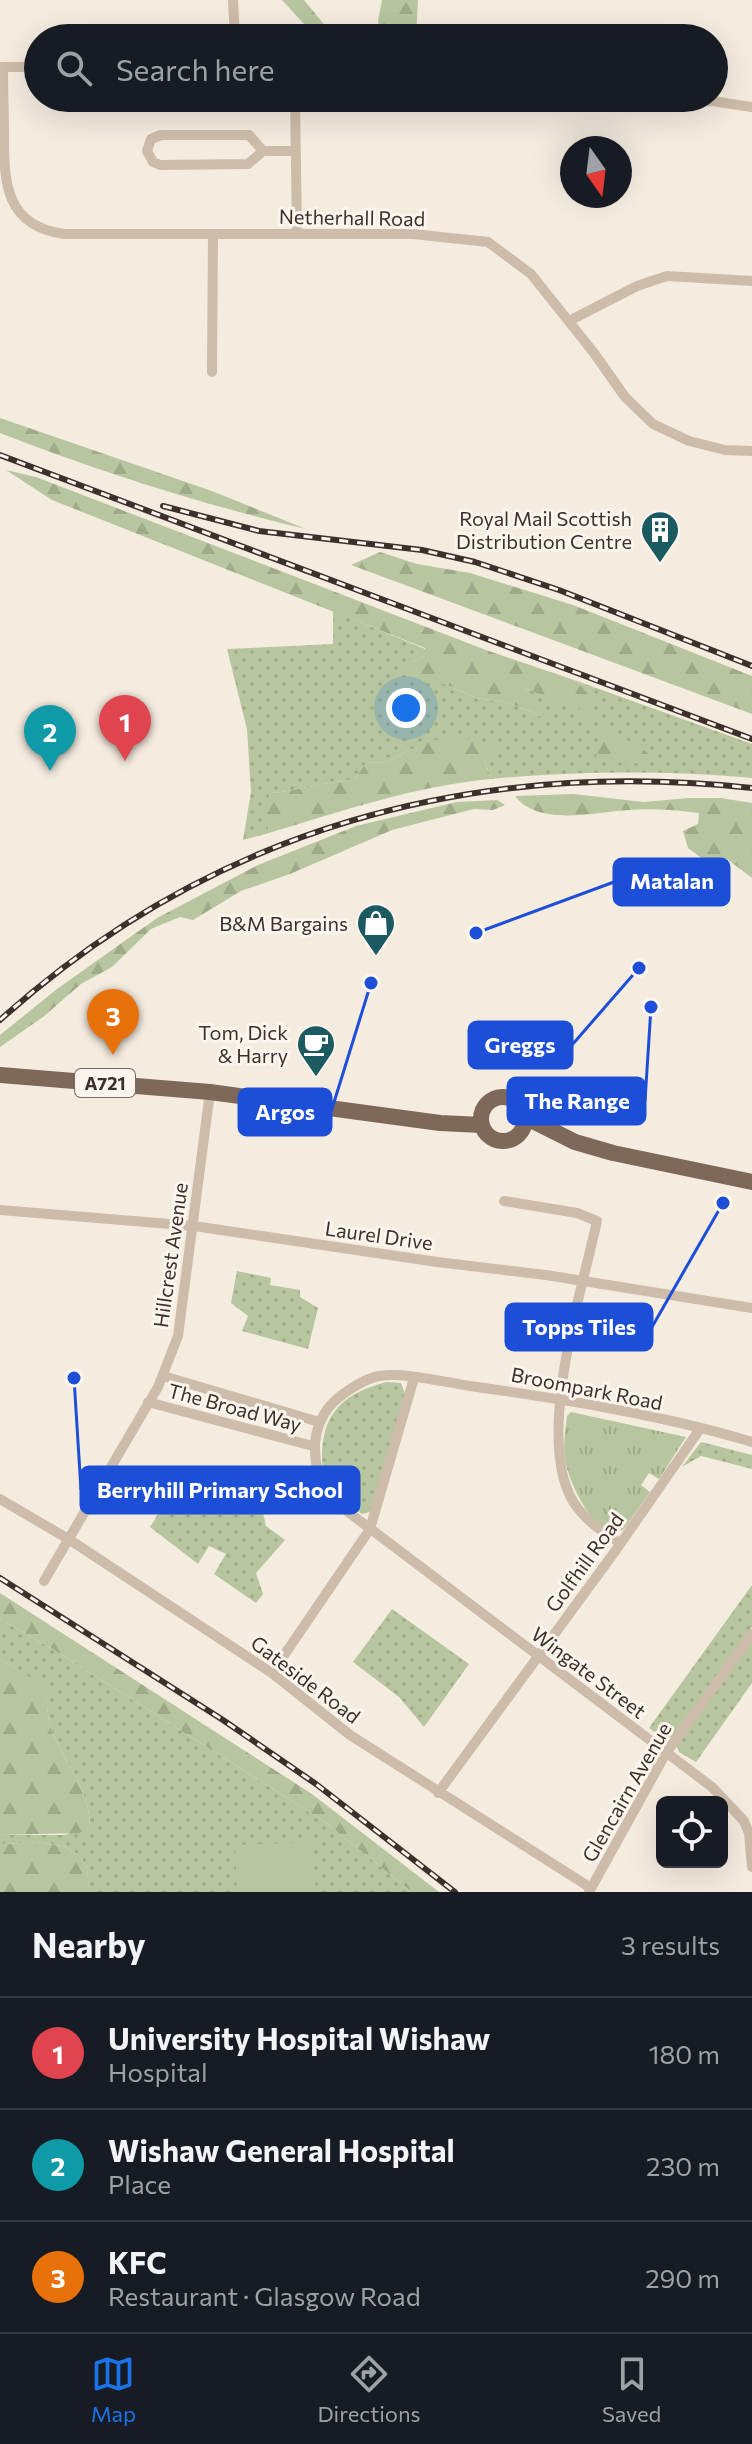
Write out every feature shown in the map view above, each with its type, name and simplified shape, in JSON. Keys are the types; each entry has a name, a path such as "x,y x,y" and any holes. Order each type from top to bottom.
{"main road":[{"name":"A721","path":"0,1075 210,1092 440,1123 482,1118"},
{"name":"A721","path":"504,1097 516,1102 524,1123 514,1138 501,1141 489,1136 482,1118 491,1101 504,1097"},
{"name":"A721","path":"524,1123 613,1153 752,1182"}],"street":[{"path":"233,0 234,24"},
{"path":"2,67 24,67"},
{"name":"Netherhall Road","path":"2,67 4,177 12,201 29,221 46,230 64,234 413,234 488,242 531,274 625,397 653,424 689,441 725,450 752,451"},
{"path":"728,103 752,107"},
{"path":"295,112 297,233"},
{"path":"263,151 249,135 157,135 151,139 147,151 149,158 160,165 248,164 263,151 295,151"},
{"path":"212,372 213,234"},
{"path":"569,321 637,286 667,276 752,281"},
{"name":"Hillcrest Avenue","path":"44,1581 163,1376 178,1336 210,1092"},
{"path":"504,1201 577,1213 597,1221 582,1282 561,1399 558,1438 560,1465 574,1504 595,1527 620,1543"},
{"name":"Laurel Drive","path":"0,1210 194,1226 752,1308"},
{"name":"The Broad Way","path":"163,1376 319,1422"},
{"name":"The Broad Way","path":"370,1529 331,1499 321,1483 313,1446 319,1422 336,1399 358,1384 379,1376 414,1378"},
{"path":"272,1673 370,1529 414,1378"},
{"name":"Broompark Road","path":"414,1378 561,1399 752,1442"},
{"name":"The Broad Way","path":"148,1402 313,1446"},
{"name":"Golfhill Road","path":"438,1793 700,1429"},
{"name":"Gateside Road","path":"0,1499 70,1540 272,1673 350,1735 590,1890"},
{"name":"Wingate Street","path":"370,1529 712,1787 744,1821 749,1833 752,1867"},
{"name":"Glencairn Avenue","path":"590,1890 666,1753 752,1634"}],"green space":[{"path":"282,0 304,0 324,24 304,24"},
{"path":"382,0 418,0 417,24 378,24"},
{"path":"0,418 212,491 306,529 189,498 38,447 0,433"},
{"path":"6,470 36,477 486,650 577,681 592,699 596,717 592,723 577,706 557,702 525,688 553,716 559,727 505,702 476,698 443,683 420,683 402,674 412,662 425,656 425,648 52,500"},
{"path":"380,552 417,564 470,573 573,605 752,676 752,714 351,565"},
{"path":"333,611 425,649 425,656 412,662 420,683 443,683 476,698 505,702 558,726 522,687 565,703 592,700 577,681 752,744 752,778 622,772 491,779 484,758 409,750 387,762 366,763 354,780 270,793 266,806 269,833 243,840 251,792 247,729 227,649 333,644"},
{"path":"604,726 656,760 630,764 596,758"},
{"path":"444,737 473,739 495,747 496,752 484,758 491,779 407,793 269,833 265,806 270,793 354,780 366,763 387,762"},
{"path":"573,794 644,802 721,798 752,803 752,878 727,859 708,863 688,848 683,831 698,824 699,813 647,809 553,815 525,806 515,796"},
{"path":"497,800 505,805 493,810 474,809 392,830 290,874 241,891 193,920 180,917 151,929 112,967 81,984 43,1017 0,1047 0,1035 57,989 157,918 258,865 356,826 457,802"},
{"path":"237,1271 271,1278 270,1285 300,1290 300,1297 318,1308 308,1349 242,1331 248,1316 231,1303"},
{"path":"386,1382 401,1383 405,1394 370,1512 362,1514 328,1486 323,1466 323,1439 339,1406 359,1392"},
{"path":"571,1412 686,1437 659,1479 649,1473 641,1485 650,1492 624,1529 614,1532 594,1520 572,1482 564,1449 567,1416"},
{"path":"701,1442 752,1455 752,1469 701,1456 682,1467"},
{"path":"181,1477 230,1496 235,1481 257,1486 266,1526 285,1540 256,1573 263,1594 256,1603 214,1574 226,1554 209,1546 198,1564 150,1527"},
{"path":"752,1585 752,1627 672,1737 664,1739 649,1728"},
{"path":"0,1593 312,1794 439,1892 412,1892 325,1822 51,1648 0,1619"},
{"path":"392,1609 469,1664 424,1727 399,1697 353,1662"},
{"path":"0,1619 51,1648 325,1822 412,1892 88,1892 86,1867 71,1850 48,1844 0,1844 0,1835 64,1835 90,1827 82,1790 52,1732 45,1687 0,1659"},
{"path":"752,1640 752,1683 696,1762 679,1752 676,1744"},
{"path":"0,1659 46,1687 52,1732 82,1790 89,1814 90,1827 79,1833 0,1835"},
{"path":"313,1842 315,1892 237,1892 235,1845"},
{"path":"0,1844 48,1844 71,1850 86,1867 88,1892 0,1892"}],"railway":[{"path":"0,455 752,739"},
{"path":"163,506 259,531 422,550 475,562 559,590 752,666"},
{"path":"0,1020 82,954 167,899 257,855 350,821 446,798 546,785 648,782 752,788"},
{"path":"0,1578 223,1720 316,1784 455,1892"}],"place":[{"name":"Royal Mail Scottish Distribution Centre","path":"660,564"},
{"name":"University Hospital Wishaw","path":"125,761"},
{"name":"Wishaw General Hospital","path":"50,771"},
{"name":"Matalan","path":"476,933"},
{"name":"B&M Bargains","path":"376,957"},
{"name":"Greggs","path":"639,968"},
{"name":"Argos","path":"371,983"},
{"name":"The Range","path":"651,1007"},
{"name":"KFC","path":"113,1055"},
{"name":"Tom, Dick & Harry","path":"316,1078"},
{"name":"Topps Tiles","path":"723,1203"},
{"name":"Berryhill Primary School","path":"74,1378"}]}
